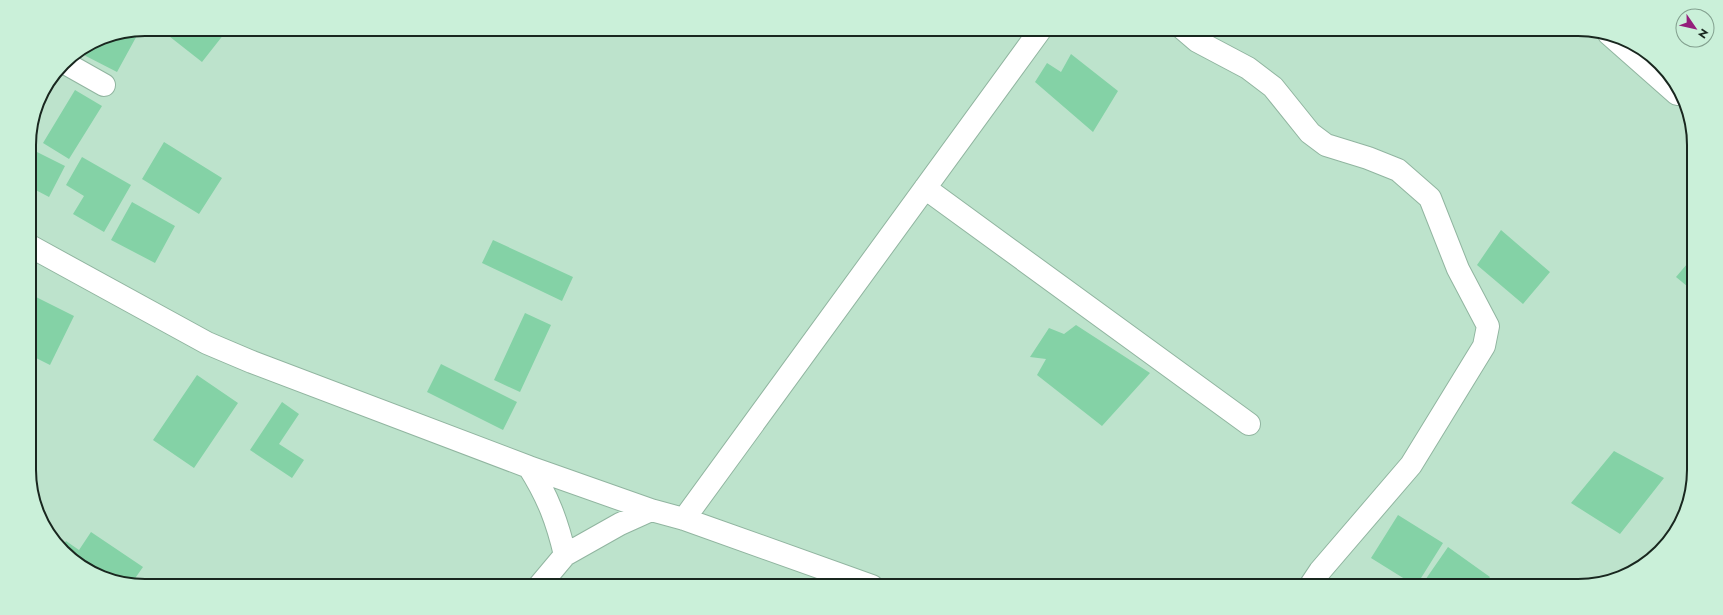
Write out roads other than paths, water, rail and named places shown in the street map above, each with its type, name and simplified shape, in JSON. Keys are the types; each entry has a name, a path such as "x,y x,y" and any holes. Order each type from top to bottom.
{"street":[{"path":"684,519 1036,36"},
{"path":"1191,36 1197,41 1248,68 1273,87 1310,133 1326,145 1368,158 1398,170 1430,198 1458,269 1488,326 1484,346 1412,465 1315,579"},
{"path":"1621,44 1672,89"},
{"path":"70,66 104,86"},
{"path":"925,188 1249,424"},
{"path":"36,249 207,343 252,362 529,467 651,510 684,519 852,579"},
{"path":"529,467 544,491 558,524 565,556"},
{"path":"545,579 565,556 620,524 651,510"}]}
